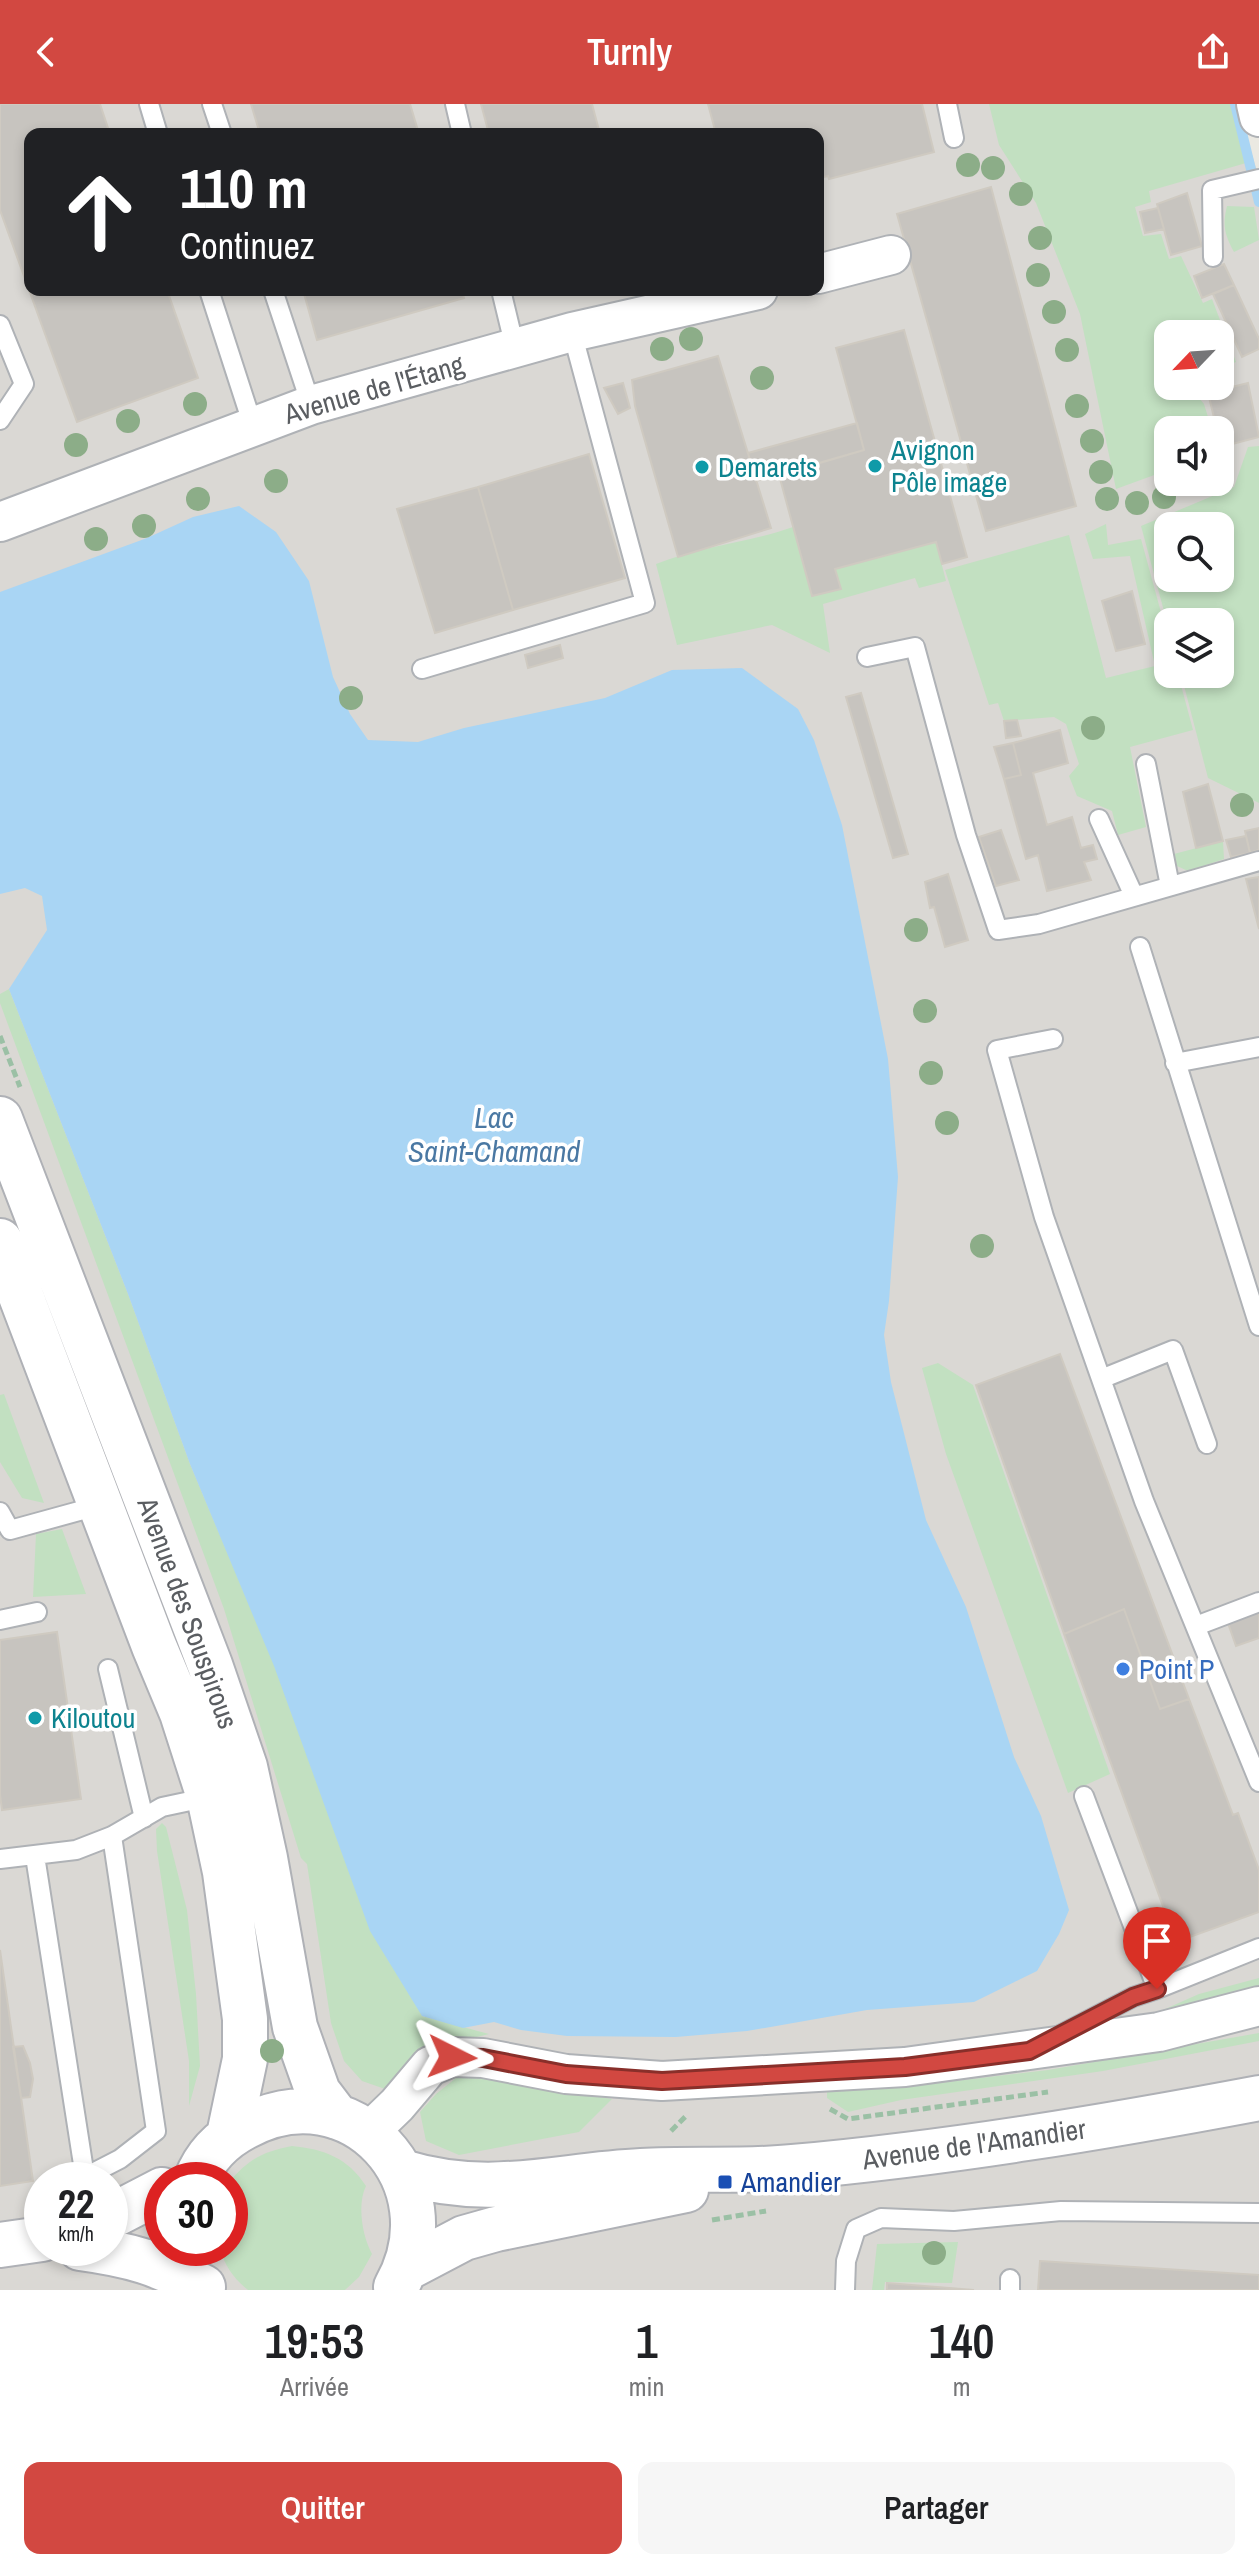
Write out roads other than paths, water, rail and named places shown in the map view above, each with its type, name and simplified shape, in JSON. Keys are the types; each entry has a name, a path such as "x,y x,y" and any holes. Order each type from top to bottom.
{"main road":[{"name":"Avenue des Souspirous","path":"0,1119 210,1665 245,1767 265,1858 295,2027 318,2092 387,2151 402,2172"},
{"name":"Avenue des Souspirous","path":"0,1241 182,1713 209,1797 225,1872 245,2019 245,2059 229,2135"},
{"name":"Avenue de l'Amandier","path":"402,2172 430,2181 489,2186 638,2171 790,2167 1110,2126 1259,2098"},
{"path":"201,2162 229,2135 262,2117 300,2110 353,2125"},
{"path":"401,2279 464,2238 790,2167"},
{"path":"401,2279 415,2236 413,2203 402,2172"},
{"path":"128,2257 199,2275"}],"street":[{"path":"1256,104 1259,117"},
{"path":"824,272 891,255"},
{"name":"Avenue de l'Étang","path":"0,522 311,405 572,332 731,296"},
{"path":"353,2125 397,2105 430,2066 452,2057 483,2058 566,2074 662,2081 905,2067 1159,2032 1259,2006"}],"lane":[{"path":"149,104 156,128"},
{"path":"212,104 220,128"},
{"path":"455,104 461,128"},
{"path":"947,104 954,138"},
{"path":"1213,257 1212,190 1259,179"},
{"path":"211,296 253,426"},
{"path":"275,296 311,405"},
{"path":"502,296 515,348"},
{"path":"0,325 24,384 0,420"},
{"path":"422,669 645,603 572,332"},
{"path":"867,657 915,647 966,835 998,930 1039,924 1259,861"},
{"path":"1146,764 1170,886"},
{"path":"1099,819 1134,896"},
{"path":"1140,947 1259,1326"},
{"path":"1053,1039 997,1050 1044,1217 1144,1501 1259,1782"},
{"path":"1175,1063 1259,1047"},
{"path":"1101,1379 1173,1350 1207,1444"},
{"path":"0,1512 10,1530 101,1505"},
{"path":"1196,1626 1259,1602"},
{"path":"0,1620 37,1612"},
{"path":"108,1669 144,1818"},
{"path":"1084,1796 1157,1989"},
{"path":"0,1859 76,1850 112,1836 162,1807 209,1797"},
{"path":"35,1856 85,2177 120,2159 156,2131 112,1836"},
{"path":"1029,2051 1133,1997 1259,1948"},
{"path":"845,2290 846,2261 856,2229 881,2218 954,2221 1061,2211 1259,2213"}],"water":[{"name":"Lac Saint-Chamand","path":"239,506 276,532 309,581 333,677 350,714 368,740 418,742 464,728 605,698 672,670 742,668 798,709 814,740 842,825 888,1059 898,1177 884,1335 891,1382 926,1520 966,1607 1014,1757 1041,1816 1069,1910 1037,1971 974,2002 867,2010 747,2031 676,2037 567,2036 521,2030 494,2022 463,2028 422,2016 370,1931 274,1666 190,1464 128,1294 9,989 47,930 42,896 25,888 0,894 0,592 147,538 193,517"}],"waterway":[{"path":"1235,104 1259,202"}],"place":[{"name":"Avignon Pôle image","path":"875,466"},
{"name":"Demarets","path":"702,467"},
{"name":"Point P","path":"1123,1669"},
{"name":"Kiloutou","path":"35,1718"},
{"name":"Amandier","path":"725,2182"}]}
